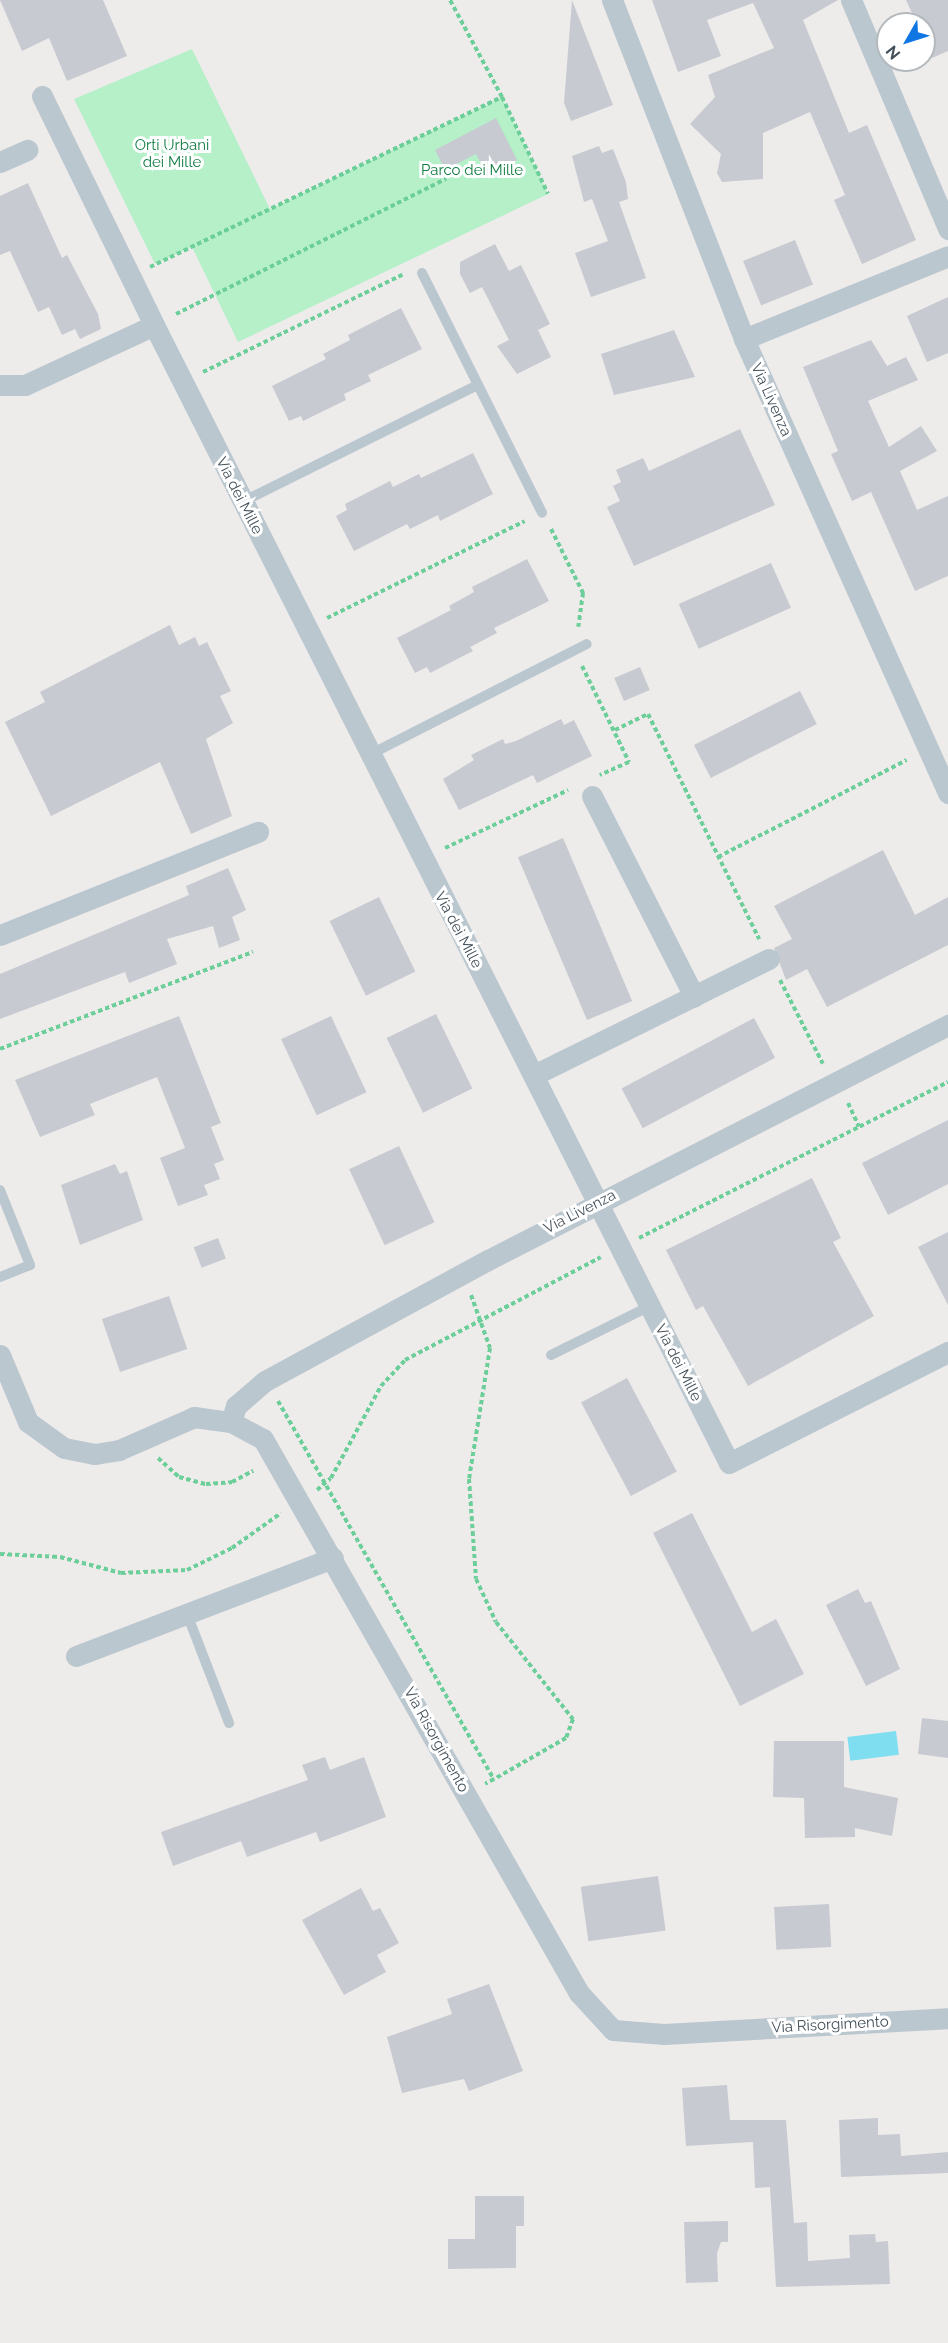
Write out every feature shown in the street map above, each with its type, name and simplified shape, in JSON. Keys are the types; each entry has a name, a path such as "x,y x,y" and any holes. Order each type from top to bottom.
{"street":[{"name":"Via Livenza","path":"612,0 744,339 948,793"},
{"path":"851,0 948,229"},
{"name":"Via dei Mille","path":"42,96 181,383 307,627 418,853 534,1075 729,1463 948,1352"},
{"path":"0,162 27,150"},
{"path":"744,339 948,256"},
{"path":"0,385 25,385 154,325"},
{"path":"586,787 694,996"},
{"path":"0,935 258,832"},
{"path":"534,1075 769,959"},
{"name":"Via Livenza","path":"231,1422 236,1406 265,1381 599,1203 948,1025"},
{"name":"Via Risorgimento","path":"0,1354 28,1422 64,1448 95,1454 144,1441 194,1417 231,1422 263,1439 301,1500 579,1993 613,2031 664,2034 948,2018"},
{"path":"76,1656 333,1558"}],"lane":[{"path":"422,273 542,513"},
{"path":"242,502 478,385"},
{"path":"370,754 588,644"},
{"path":"0,1190 30,1265 0,1277"},
{"path":"551,1355 650,1306"},
{"path":"187,1614 229,1723"}],"path":[{"path":"450,0 502,97 549,194"},
{"path":"130,277 502,97"},
{"path":"154,325 446,179"},
{"path":"181,383 419,266 422,273"},
{"path":"307,627 542,513 584,593 575,651 629,762 586,787 444,849 440,841 418,853"},
{"path":"615,730 648,714 769,959 837,1082 859,1127"},
{"path":"718,856 928,749"},
{"path":"0,1049 254,952"},
{"path":"0,1554 60,1557 121,1573 186,1570 232,1548 326,1484 381,1386 405,1360 620,1247 948,1082"},
{"path":"466,1794 566,1738 573,1719 513,1647 476,1579 469,1479 490,1348 483,1320 469,1292 478,1287"},
{"path":"279,1393 277,1399 494,1779"},
{"path":"144,1441 179,1477 206,1484 232,1482 275,1458"}],"green space":[{"name":"Parco dei Mille","path":"192,49 270,209 502,97 548,194 238,342 192,247 155,264 74,99"}],"water":[{"path":"896,1731 899,1755 850,1761 847,1737"}],"building":[{"path":"0,0 103,0 127,56 67,81 49,38 22,51"},
{"path":"572,0 613,105 571,121 564,103"},
{"path":"652,0 838,0 803,20 849,133 867,125 916,240 862,264 834,200 845,195 810,112 763,133 763,179 722,182 717,173 721,154 690,124 715,97 708,75 774,48 753,3 707,20 721,56 678,72"},
{"path":"906,0 948,0 948,51 936,56 936,12 912,12"},
{"path":"496,118 517,160 487,175 476,154 445,170 435,150"},
{"path":"599,146 602,153 613,149 626,182 628,199 619,202 646,278 591,297 575,253 608,241 592,199 584,202 572,156"},
{"path":"28,183 62,258 67,255 98,314 101,329 80,339 75,329 62,335 49,307 38,312 10,251 0,255 0,196"},
{"path":"795,240 813,285 761,305 743,261"},
{"path":"495,244 509,271 521,265 550,324 538,330 551,357 517,374 497,346 509,340 482,287 470,293 460,274 460,262"},
{"path":"948,297 948,353 927,362 907,316"},
{"path":"401,308 422,349 368,375 371,381 344,394 346,400 303,421 301,416 289,421 272,386 326,359 323,354 350,340 348,335"},
{"path":"674,330 695,377 614,395 601,354"},
{"path":"871,340 887,366 906,357 918,380 868,401 889,447 921,426 937,451 900,471 917,510 948,496 948,576 915,591 871,492 852,501 831,454 838,451 803,367"},
{"path":"740,429 775,505 634,566 607,507 620,501 613,486 621,482 616,470 643,458 649,471"},
{"path":"473,453 493,494 440,521 438,515 410,529 407,524 354,551 336,516 347,510 345,504 390,481 393,487 419,474 421,478"},
{"path":"527,559 549,601 494,628 497,633 470,647 473,651 430,673 427,667 415,673 397,638 451,610 449,606 474,592 472,587"},
{"path":"771,563 791,608 699,649 679,604"},
{"path":"170,625 179,645 195,637 199,646 207,642 231,691 220,696 233,723 206,739 232,816 191,834 160,762 51,816 5,722 45,702 40,692"},
{"path":"640,667 650,690 624,701 614,678"},
{"path":"800,691 817,724 711,778 694,745"},
{"path":"561,719 564,725 574,720 592,756 537,783 533,775 459,810 443,779 474,760 471,755 503,739 505,744 516,741"},
{"path":"563,838 632,1001 587,1020 518,857"},
{"path":"883,850 915,915 948,897 948,945 827,1007 807,969 786,980 774,948 792,939 774,906"},
{"path":"228,868 246,910 232,917 240,940 219,948 213,926 167,939 177,964 129,983 125,972 0,1019 0,974 189,895 186,886"},
{"path":"379,897 415,972 366,996 330,921"},
{"path":"436,1014 472,1089 423,1113 387,1038"},
{"path":"179,1016 221,1123 211,1127 224,1160 214,1164 220,1179 204,1185 208,1195 178,1206 160,1158 185,1148 157,1077 90,1104 95,1115 40,1137 15,1080"},
{"path":"331,1016 366,1092 317,1115 281,1039"},
{"path":"754,1018 775,1058 643,1128 622,1088"},
{"path":"948,1120 948,1184 888,1215 862,1163"},
{"path":"399,1146 434,1222 385,1245 349,1169"},
{"path":"115,1164 120,1174 127,1171 143,1220 80,1245 61,1185"},
{"path":"812,1178 841,1238 833,1242 874,1316 748,1386 703,1306 696,1310 666,1250"},
{"path":"948,1232 948,1305 918,1247"},
{"path":"218,1238 226,1259 202,1268 194,1247"},
{"path":"169,1296 187,1349 120,1372 102,1319"},
{"path":"627,1378 677,1472 631,1496 581,1402"},
{"path":"692,1513 752,1632 776,1619 804,1674 740,1706 653,1533"},
{"path":"858,1589 865,1603 871,1601 900,1669 866,1686 826,1605"},
{"path":"922,1718 948,1721 948,1758 918,1754"},
{"path":"774,1741 844,1741 844,1787 898,1798 892,1836 855,1828 855,1837 805,1838 804,1798 773,1797"},
{"path":"325,1757 330,1770 364,1757 386,1817 320,1842 316,1832 247,1857 241,1841 173,1866 161,1832 308,1780 302,1765"},
{"path":"658,1876 666,1930 588,1941 581,1887"},
{"path":"361,1888 373,1911 380,1908 399,1943 377,1955 386,1972 344,1995 302,1920"},
{"path":"829,1904 831,1947 776,1950 774,1907"},
{"path":"489,1984 523,2071 469,2091 464,2079 402,2093 387,2037 452,2014 447,1999"},
{"path":"727,2085 730,2120 786,2120 794,2223 807,2222 808,2261 850,2258 849,2235 875,2234 876,2242 888,2241 890,2284 776,2287 770,2187 755,2188 753,2142 686,2146 682,2088"},
{"path":"878,2118 878,2135 900,2134 901,2156 948,2152 948,2173 841,2177 839,2120"},
{"path":"475,2196 524,2196 524,2226 516,2226 516,2268 448,2269 448,2239 475,2239"},
{"path":"728,2221 728,2242 721,2242 717,2253 718,2282 686,2283 684,2222"}],"park label":[{"name":"Orti Urbani dei Mille","path":"172,154"}]}
